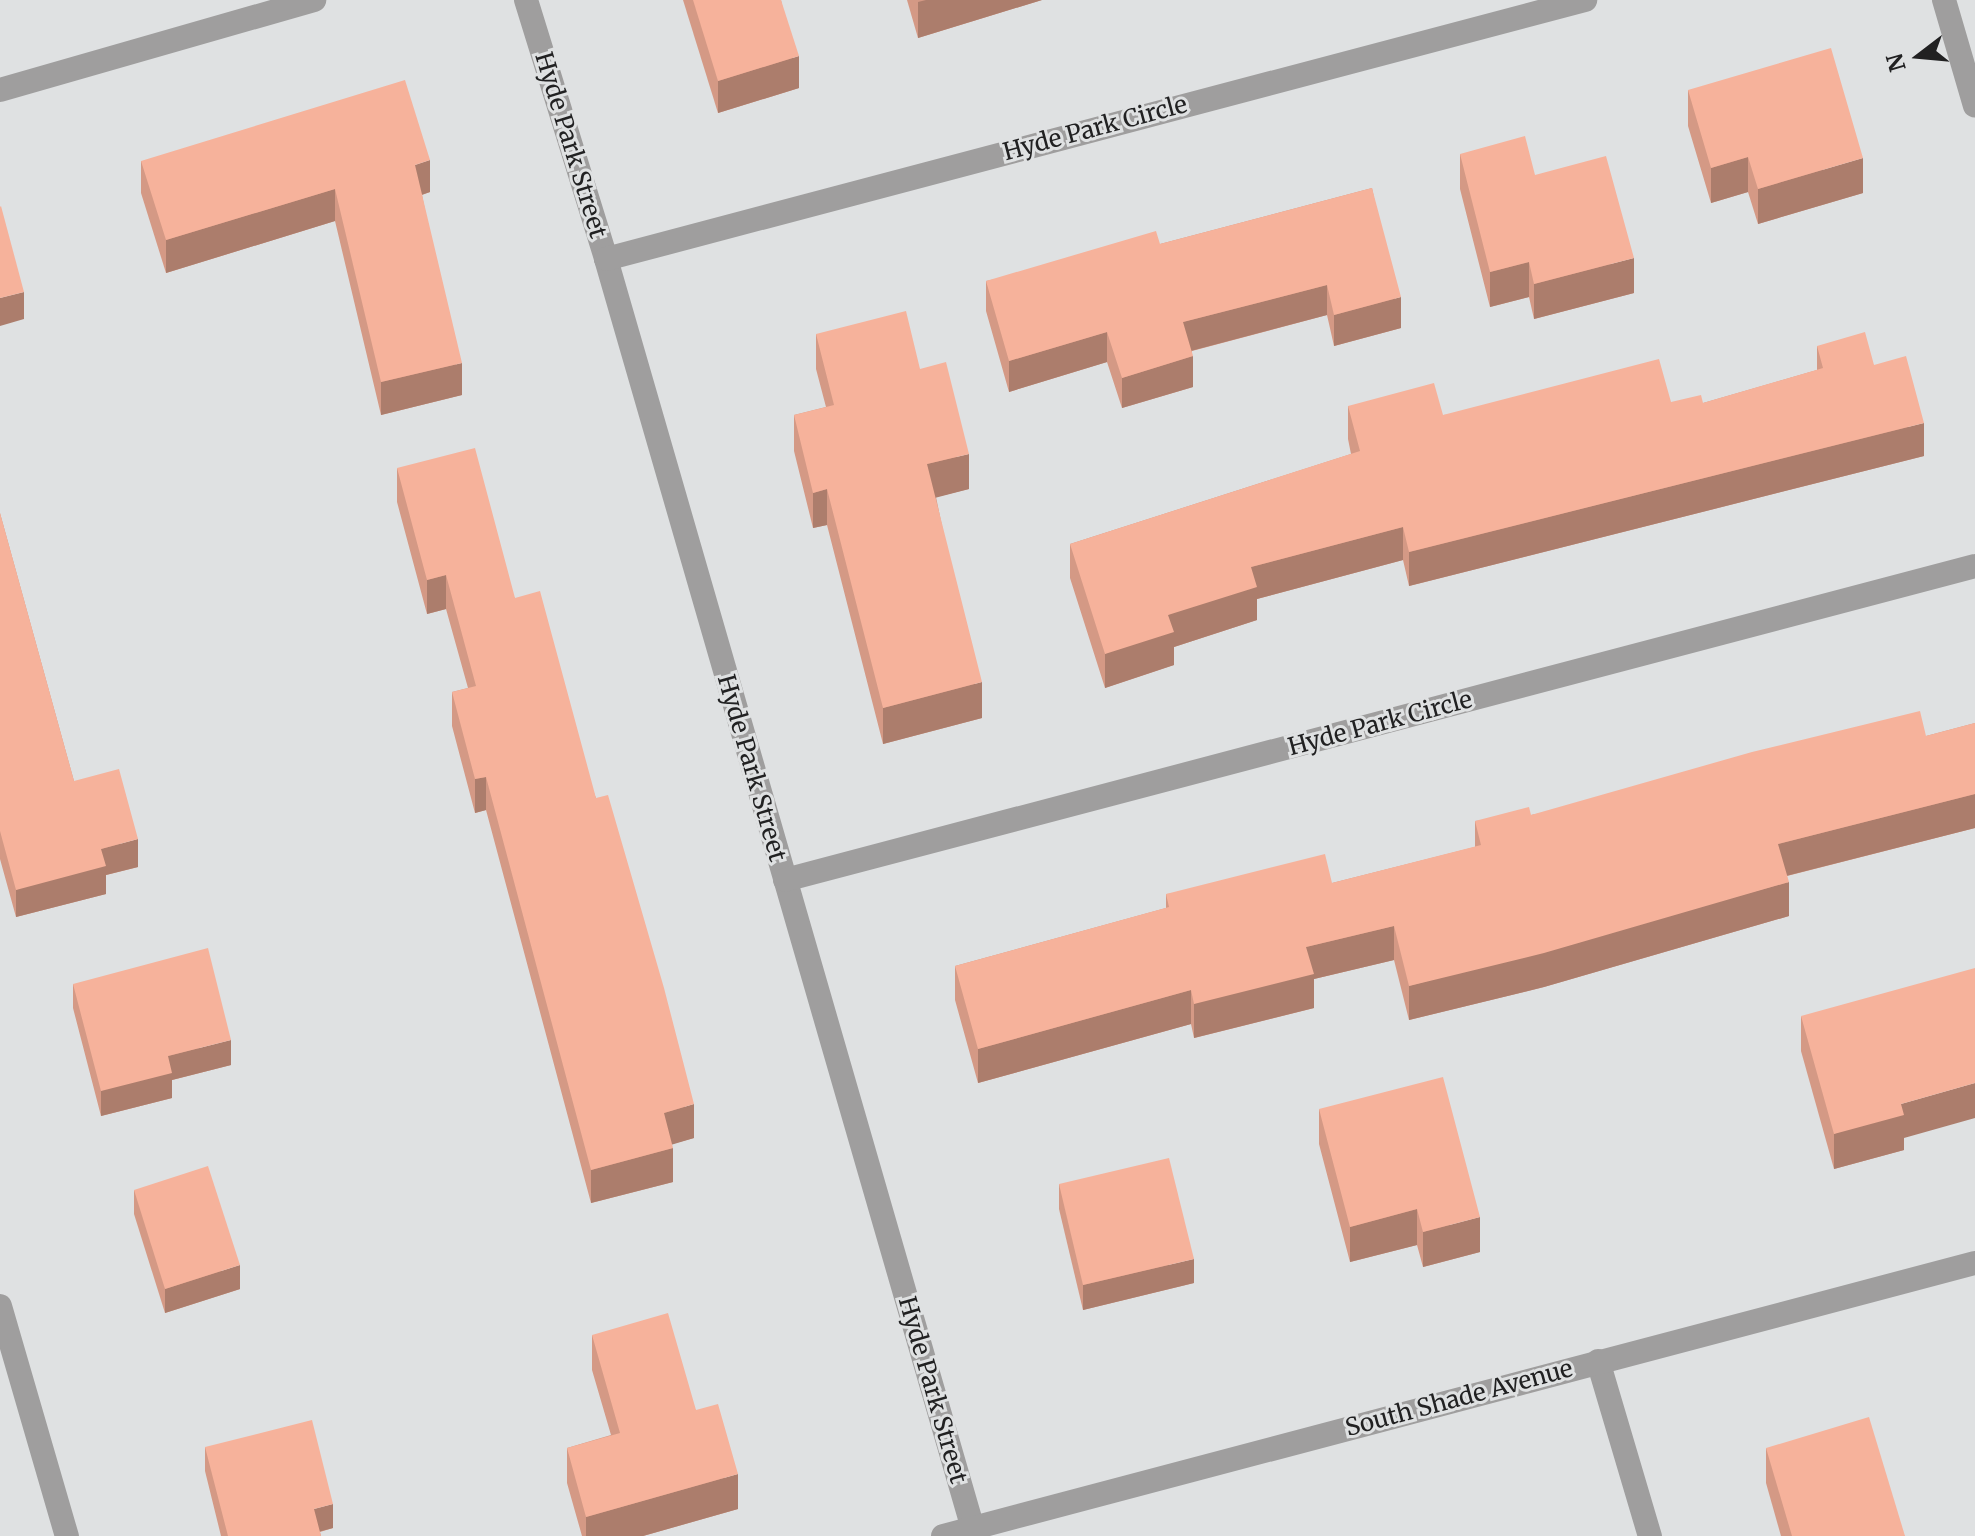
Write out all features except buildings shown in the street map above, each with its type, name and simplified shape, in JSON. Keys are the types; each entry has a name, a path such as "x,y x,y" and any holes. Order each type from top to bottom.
{"street":[{"path":"0,90 314,0"},
{"name":"Hyde Park Street","path":"526,0 606,259 973,1532"},
{"name":"Hyde Park Circle","path":"606,259 1585,0"},
{"path":"1944,0 1975,106"},
{"name":"Hyde Park Circle","path":"785,880 1975,566"},
{"name":"South Shade Avenue","path":"943,1536 973,1532 1598,1361 1975,1263"},
{"path":"0,1306 67,1536"},
{"path":"1598,1361 1650,1536"}]}
